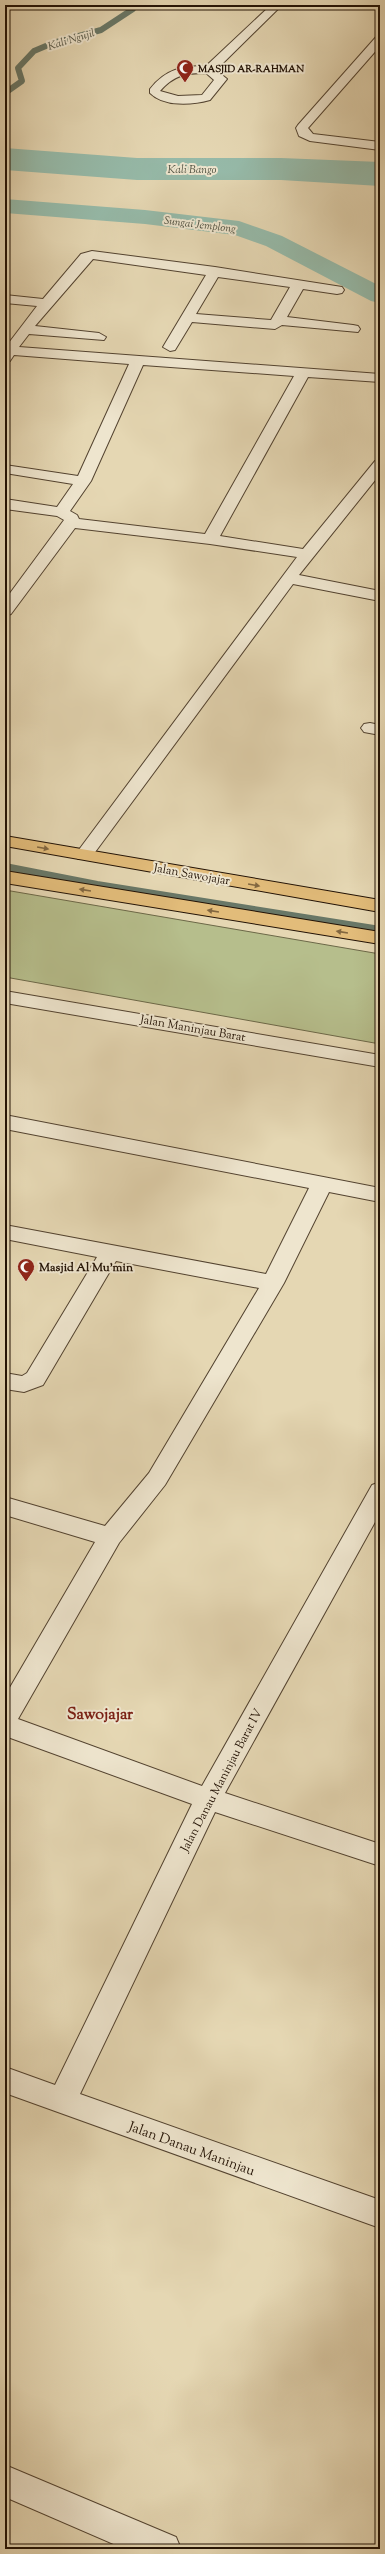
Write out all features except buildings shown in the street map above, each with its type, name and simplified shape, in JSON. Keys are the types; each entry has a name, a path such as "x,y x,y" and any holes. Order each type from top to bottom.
{"main road":[{"name":"Jalan Sawojajar","path":"5,841 380,906"},
{"path":"5,877 380,938"}],"street":[{"path":"209,70 221,79 206,98 188,101 162,97 154,91 172,72 185,69 209,70 277,5"},
{"path":"380,39 302,128 303,133 310,137 380,146"},
{"path":"8,355 46,303 86,257 92,255 215,271 337,290"},
{"path":"170,347 215,271"},
{"path":"187,316 275,325 299,284"},
{"path":"5,299 46,303"},
{"path":"278,320 353,329"},
{"path":"25,330 99,337"},
{"path":"8,355 138,360 380,378"},
{"path":"5,611 66,518 138,360"},
{"path":"210,539 304,373"},
{"path":"84,855 307,554 379,466"},
{"path":"5,469 83,481"},
{"path":"5,504 66,518 307,554"},
{"path":"289,578 380,596"},
{"name":"Jalan Maninjau Barat","path":"5,997 380,1061"},
{"path":"5,1122 380,1195"},
{"path":"5,1719 110,1537 157,1479 273,1283 322,1184"},
{"path":"5,1232 273,1283"},
{"path":"5,1381 24,1384 35,1378 111,1251"},
{"name":"Jalan Danau Maninjau Barat IV","path":"62,2101 73,2075 208,1799 380,1491"},
{"path":"5,1506 110,1537"},
{"path":"5,1725 208,1799 380,1855"},
{"name":"Jalan Danau Maninjau","path":"5,2080 380,2214"},
{"path":"5,2481 164,2549"}],"green space":[{"path":"5,890 380,954 380,1044 5,977"}],"waterway":[{"name":"Kali Ngujil","path":"5,93 22,81 18,68 34,51 53,43 101,30 133,9 134,5"},
{"name":"Kali Bango","path":"5,159 137,169 281,169 380,174"},
{"name":"Sungai Jemplong","path":"5,206 145,217 239,228 274,241 380,296"},
{"path":"5,867 97,885 380,930"}],"place":[{"name":"MASJID AR-RAHMAN","path":"185,83"},
{"name":"Masjid Al Mu'min","path":"26,1282"}],"district":[{"name":"Sawojajar","path":"100,1713"}]}
